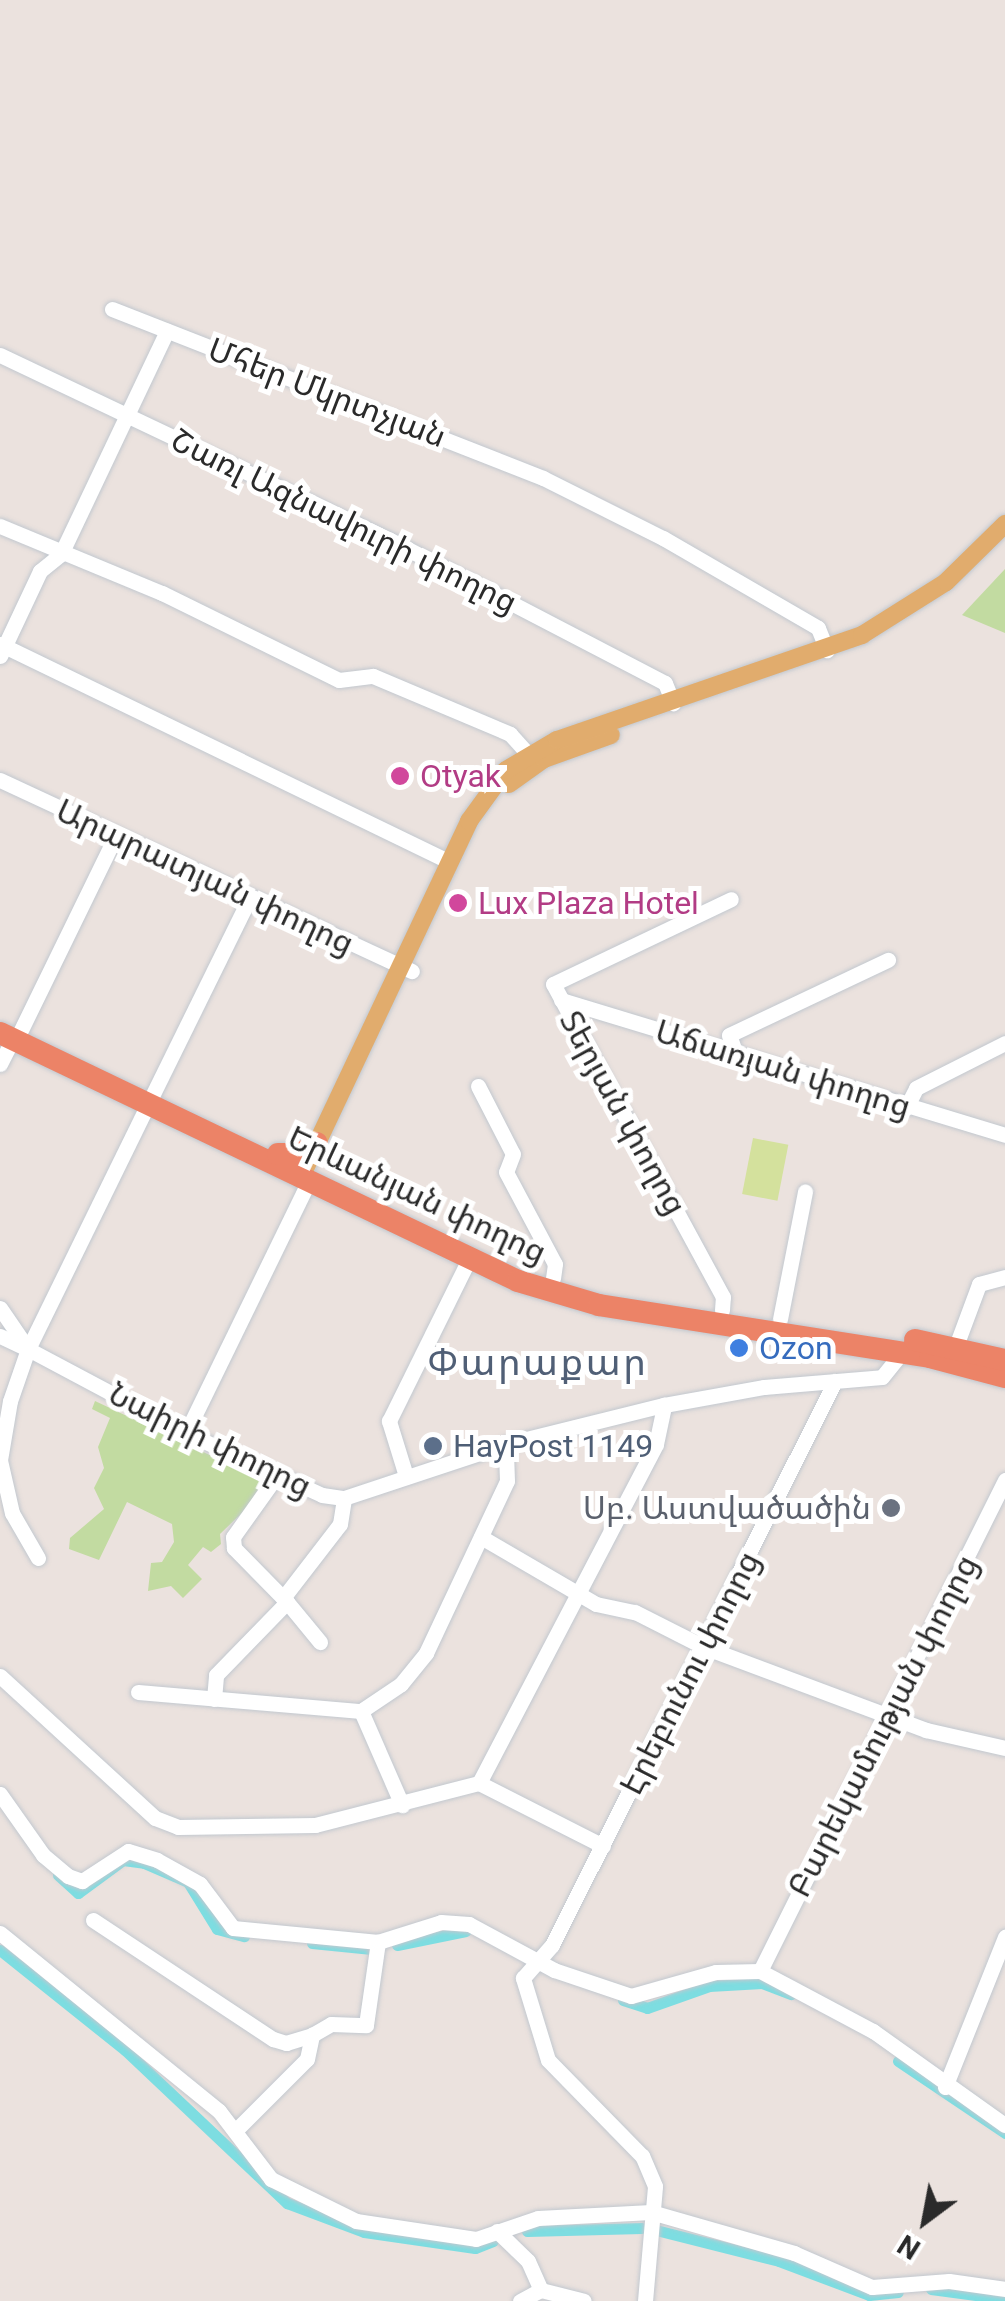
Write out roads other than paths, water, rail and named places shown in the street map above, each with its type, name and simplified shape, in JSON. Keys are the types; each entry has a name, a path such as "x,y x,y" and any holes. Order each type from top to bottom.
{"highway":[{"name":"Երևանյան փողոց","path":"8,1030 469,1259 599,1305 902,1352 1005,1377"},
{"name":"Երևանյան փողոց","path":"151,1099 278,1154 307,1178 553,1278 722,1310 956,1346 1005,1360"},
{"path":"278,1154 300,1154 318,1144"}],"main road":[{"path":"307,1178 406,969 450,862 485,794 528,754 827,650 922,600 1005,524"},
{"path":"307,1178 318,1144 487,812 528,769 561,752 864,646 946,595 1005,541"}],"street":[{"name":"Մհեր Մկրտչյան","path":"112,310 542,478 663,538 818,628 827,650"},
{"path":"166,331 61,554 40,571 2,649 450,862"},
{"name":"Շառլ Ազնավուրի փողոց","path":"0,355 396,543 665,683 672,703"},
{"path":"0,526 162,593 339,680 374,676 510,734 528,754"},
{"name":"Արարատյան փողոց","path":"0,780 249,900 406,969"},
{"path":"0,1064 8,1030 116,837"},
{"name":"Տերյան փողոց","path":"722,1310 723,1298 553,984 730,899"},
{"path":"38,1558 12,1513 0,1460 28,1349 249,900"},
{"path":"736,1054 730,1035 888,960"},
{"name":"Աճառյան փողոց","path":"561,1000 906,1108 1005,1134"},
{"path":"906,1108 916,1088 1005,1043"},
{"path":"478,1086 513,1154 506,1172 555,1264 553,1278"},
{"path":"186,1433 307,1178"},
{"path":"780,1319 805,1192"},
{"path":"406,1476 389,1421 469,1259"},
{"path":"956,1346 978,1284 1005,1277"},
{"name":"Նաիրի փողոց","path":"0,1308 28,1349 186,1433 276,1475 344,1498 506,1444 664,1405 884,1376 902,1352"},
{"path":"0,1336 28,1349"},
{"name":"Էրեբունու փողոց","path":"536,1959 552,1945 835,1381"},
{"path":"479,1783 576,1590 656,1444 664,1405"},
{"path":"138,1692 361,1711 400,1684 426,1653 507,1481 506,1444"},
{"path":"276,1475 234,1537 234,1548 320,1642"},
{"name":"Բարեկամության փողոց","path":"760,1971 1005,1480"},
{"path":"214,1699 216,1675 285,1600 340,1524 344,1498"},
{"path":"481,1537 576,1590 704,1647 888,1714 1005,1748"},
{"path":"0,1676 155,1818 178,1827 315,1825 479,1783 603,1846"},
{"path":"361,1711 402,1805"},
{"path":"0,1794 43,1856 68,1876 82,1881 128,1851 200,1884 232,1928 378,1942 441,1922 470,1924 536,1959 631,1996 716,1972 760,1971 873,2032 945,2087 1005,2125"},
{"path":"93,1920 273,2039 286,2043 331,2024 366,2025 378,1942"},
{"path":"0,1933 135,2038 236,2130 270,2179 356,2221 440,2237 476,2239 538,2218 651,2212 794,2253 872,2287 949,2281 1005,2289"},
{"path":"945,2087 1005,1937"},
{"path":"536,1959 523,1978 548,2060 642,2156 655,2186 646,2301"},
{"path":"236,2130 307,2059 312,2035"},
{"path":"498,2231 528,2261 541,2290"},
{"path":"520,2301 541,2290 584,2301"}],"waterway":[{"path":"58,1875 78,1893 123,1860 144,1863 188,1882 217,1929 244,1936"},
{"path":"397,1945 466,1931"},
{"path":"312,1943 372,1949"},
{"path":"0,1950 125,2050 287,2203 364,2232 475,2248 493,2241"},
{"path":"623,2000 647,2008 709,1986 762,1983 791,1994"},
{"path":"898,2061 1005,2133"},
{"path":"527,2231 642,2228"},
{"path":"652,2229 779,2261 869,2295 898,2292"},
{"path":"931,2289 1005,2299"}],"place":[{"name":"Otyak","path":"400,776"},
{"name":"Lux Plaza Hotel","path":"458,903"},
{"name":"Ozon","path":"739,1348"},
{"name":"HayPost 1149","path":"433,1446"},
{"name":"Սբ. Աստվածածին","path":"891,1508"}],"district":[{"name":"Փարաքար","path":"538,1363"}]}
